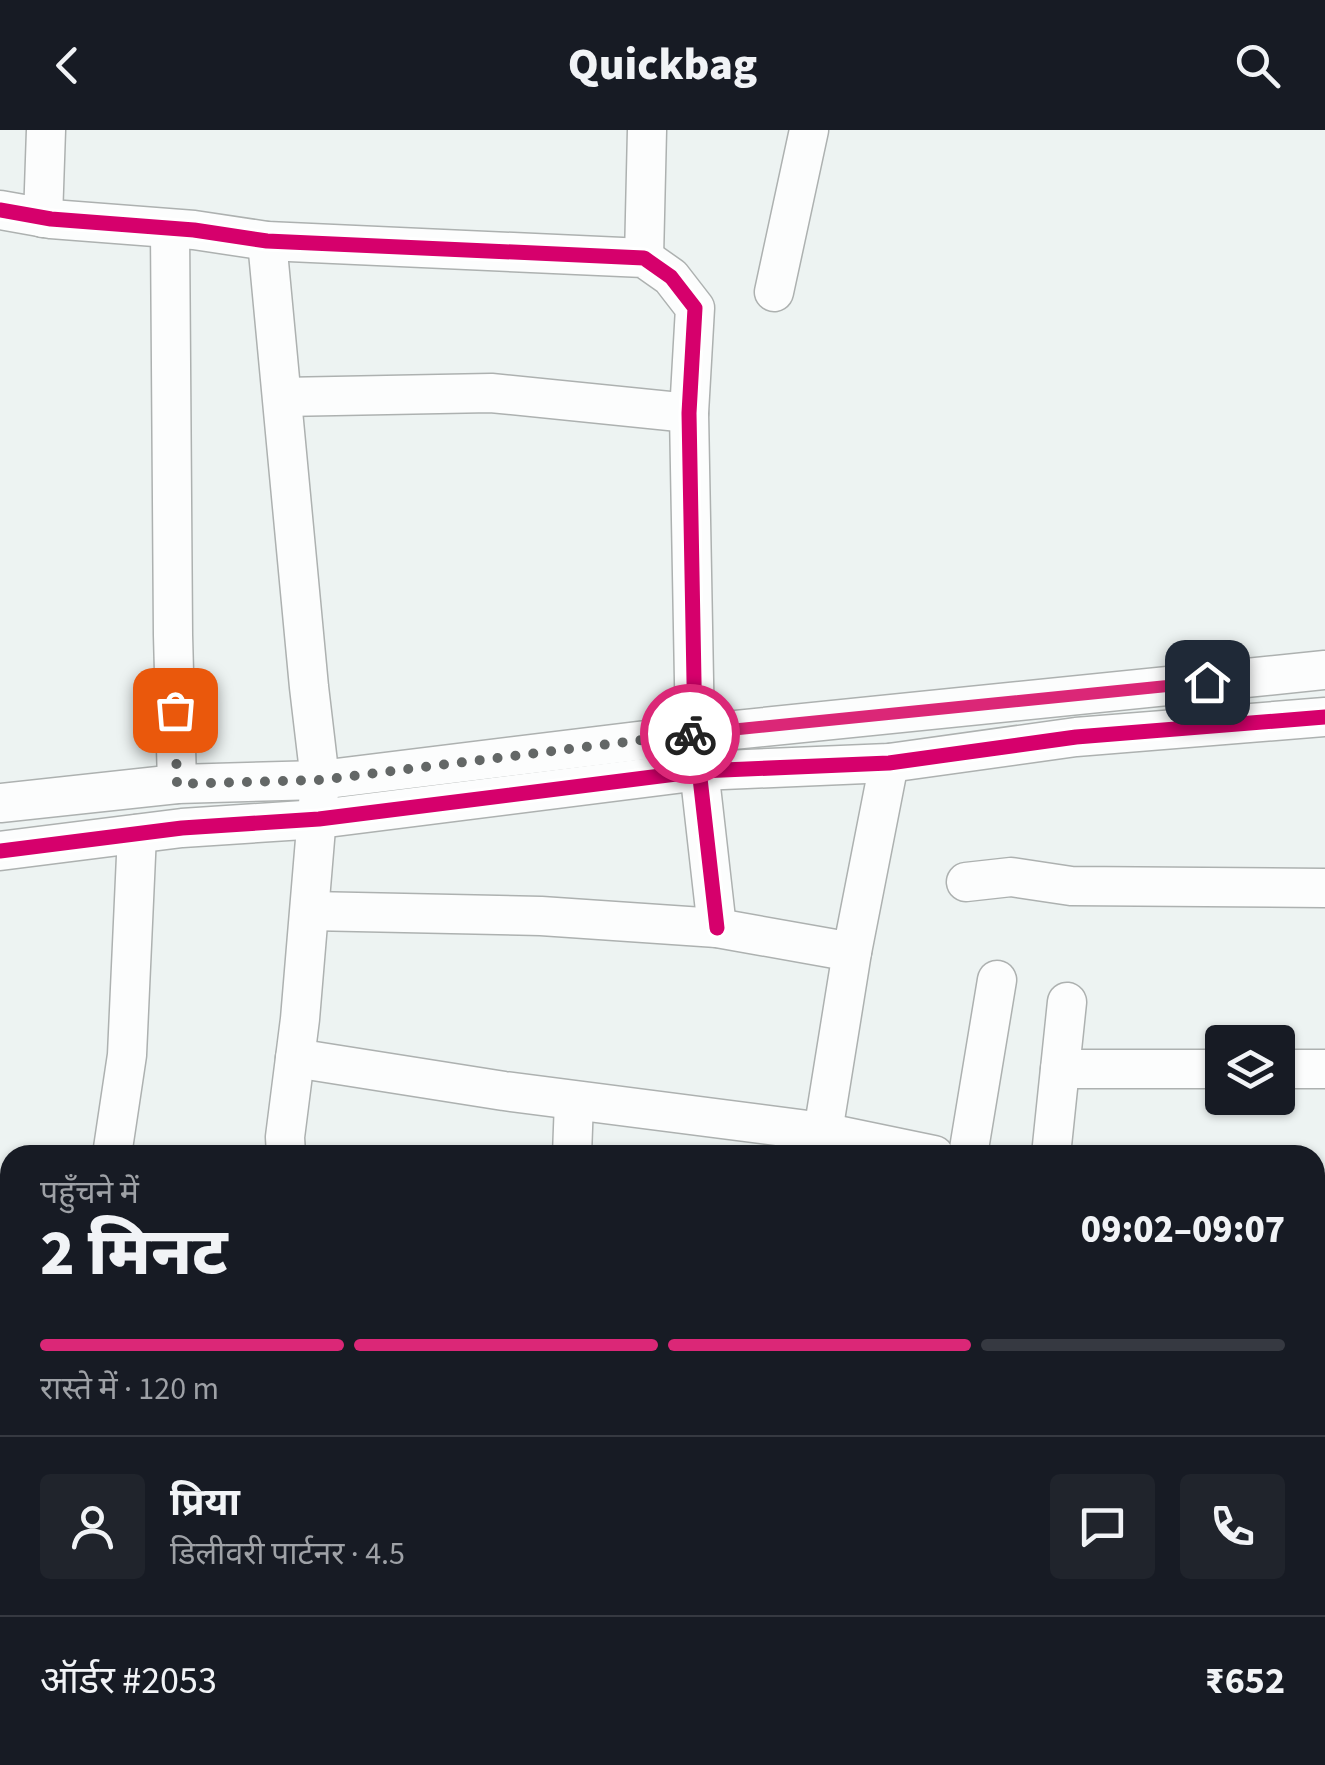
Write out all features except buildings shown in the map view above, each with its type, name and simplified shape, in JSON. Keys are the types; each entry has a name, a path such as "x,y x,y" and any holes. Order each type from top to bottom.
{"street":[{"path":"43,218 46,130"},
{"path":"644,258 647,130"},
{"path":"774,292 808,130"},
{"path":"0,210 267,242 644,258 670,277 695,308 688,413 695,734 717,928"},
{"path":"170,229 177,784"},
{"path":"267,242 320,780 285,1145"},
{"path":"283,396 491,393 688,413"},
{"path":"0,803 177,784 320,780 695,734 1325,670"},
{"path":"0,851 182,828 318,819 700,771 889,763 1076,737 1325,717"},
{"path":"822,1132 889,763"},
{"path":"114,1145 127,1055 136,834"},
{"path":"966,882 1011,877 1071,886 1325,888"},
{"path":"310,911 541,916 717,928 852,952"},
{"path":"970,1145 997,980"},
{"path":"1052,1145 1066,1002"},
{"path":"295,1058 574,1101 755,1139 822,1132 885,1145"},
{"path":"1295,1069 1325,1068"},
{"path":"1060,1069 1205,1069"},
{"path":"572,1145 574,1101"}],"cycle path":[{"path":"0,210 51,219 194,230 267,241 644,258 671,277 695,308 689,413 695,734 717,928"},
{"path":"0,851 182,828 319,819 700,771 889,763 1076,737 1325,717"}],"way so far":[{"path":"175,710 177,784 320,780 690,734"}],"route":[{"path":"690,734 1207,682"}]}
